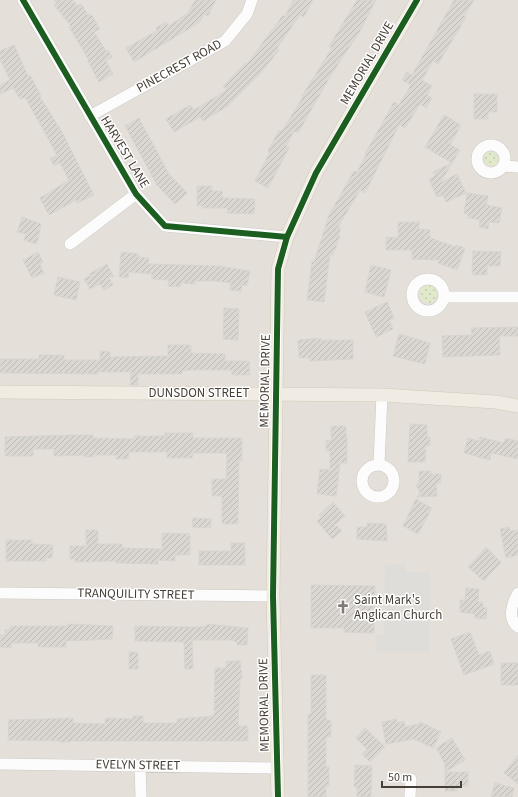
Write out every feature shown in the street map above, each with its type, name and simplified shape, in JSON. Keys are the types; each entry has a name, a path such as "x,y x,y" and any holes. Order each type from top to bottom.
{"main road":[{"name":"MEMORIAL DRIVE","path":"278,797 276,768 273,596 278,269 287,237 316,173 417,0"},
{"name":"DUNSDON STREET","path":"0,392 275,393 382,396 496,402 518,406"}],"street":[{"name":"HARVEST LANE","path":"23,0 136,194 165,226 287,237"},
{"name":"PINECREST ROAD","path":"90,116 225,41 248,14 252,0"},
{"path":"504,166 518,167"},
{"path":"70,244 136,194"},
{"path":"444,297 518,297"},
{"path":"379,465 382,396"},
{"name":"TRANQUILITY STREET","path":"0,593 273,596"},
{"path":"518,593 512,607 512,617 513,623 518,627"},
{"name":"EVELYN STREET","path":"0,764 276,768"},
{"path":"140,765 141,797"},
{"path":"410,797 411,779"}],"shaded area":[{"path":"0,0 518,0 518,797 0,797"},
{"path":"385,564 406,564 406,572 430,572 429,653 375,652 376,635 384,635"}],"green space":[{"path":"488,152 494,152 498,156 498,162 494,166 488,166 484,162 484,156"},
{"path":"424,285 432,285 437,290 435,301 432,303 424,303 419,298 419,290"}],"building":[{"path":"54,0 73,0 77,6 81,4 88,15 91,14 100,29 94,32 106,51 108,50 112,57 106,61 113,74 99,82 88,61 89,60 69,27 71,26 54,5 57,3"},
{"path":"195,0 216,0 208,16 204,14 200,22 134,62 126,48 157,31 156,28 166,22 169,26 188,13"},
{"path":"293,0 313,0 304,17 300,15 277,48 279,50 259,75 228,106 203,121 200,117 174,132 166,119 190,105 194,110 227,90 223,86 246,63 247,64 283,15 285,17"},
{"path":"357,0 376,0 360,31 331,75 298,133 294,131 286,146 289,148 268,188 255,181 270,152 268,151 279,130 282,131 332,48 329,46"},
{"path":"454,0 474,0 464,16 466,17 438,64 433,61 422,80 432,86 427,95 432,98 426,108 420,104 405,128 399,125 365,193 360,190 338,227 341,228 338,236 340,236 333,255 330,254 324,302 307,300 312,261 314,262 329,215 354,171 357,172 366,155 365,154 394,102 399,105 411,85 402,80 407,72 412,75"},
{"path":"14,45 28,76 30,75 41,96 40,97 62,132 94,195 77,203 76,200 49,215 40,198 69,180 60,163 54,166 50,159 57,155 25,97 20,99 13,88 0,94 0,85 10,80 0,59 0,51"},
{"path":"474,94 497,94 497,112 488,112 488,119 474,119"},
{"path":"444,115 461,125 450,145 460,150 452,163 425,147"},
{"path":"139,118 169,174 187,193 175,204 157,185 125,126"},
{"path":"452,163 441,182 457,174 466,193 446,202 443,195 437,197 429,179 435,176 433,172"},
{"path":"197,186 212,186 212,191 222,191 223,198 255,199 254,214 227,213 228,208 202,208 203,206 197,206"},
{"path":"467,193 488,196 486,205 502,208 499,223 489,222 488,229 479,227 480,220 468,218 468,214 464,213"},
{"path":"22,217 41,224 37,244 24,240 26,234 17,232"},
{"path":"398,222 419,222 419,229 430,230 430,238 456,247 456,245 465,248 457,270 438,263 440,260 412,259 412,250 386,250 386,237 398,238"},
{"path":"473,251 501,252 500,266 487,266 487,275 472,275"},
{"path":"38,252 43,262 40,264 44,273 32,278 23,260"},
{"path":"121,252 138,254 138,257 149,258 148,264 219,266 250,271 247,286 242,285 241,291 230,290 231,283 195,281 195,284 181,283 180,287 168,286 169,280 152,279 152,274 129,272 128,278 119,277"},
{"path":"107,264 114,277 108,276 113,285 104,290 100,284 90,289 84,279 92,275 89,274"},
{"path":"371,265 391,270 384,297 365,292"},
{"path":"58,277 80,282 76,300 54,295"},
{"path":"387,302 394,318 389,320 393,329 376,337 365,312"},
{"path":"224,308 239,309 238,340 223,339"},
{"path":"518,327 518,336 499,336 500,355 443,357 442,336 472,335 471,328"},
{"path":"399,334 430,343 425,364 393,356"},
{"path":"321,338 321,340 353,340 353,359 310,361 310,358 299,358 298,340"},
{"path":"168,345 191,345 191,353 225,354 225,361 249,361 250,375 232,375 232,370 191,370 182,371 182,374 138,374 138,385 130,385 131,372 98,372 98,374 0,373 0,359 39,359 39,355 64,355 64,360 100,360 100,351 110,352 110,357 168,356"},
{"path":"410,424 427,425 427,437 430,437 430,446 426,445 425,462 408,462"},
{"path":"331,426 346,426 347,436 347,463 340,463 336,496 317,494 320,469 330,470 330,451 326,451 326,440 331,441"},
{"path":"165,433 193,433 193,438 242,438 242,461 239,461 238,524 222,524 222,496 212,496 212,479 226,479 227,453 193,453 192,458 167,458 167,452 129,452 128,459 116,459 116,455 94,455 94,457 84,457 84,455 54,456 54,449 33,449 33,456 5,456 5,437 93,435 93,438 134,439 134,436 165,436"},
{"path":"480,437 504,443 505,438 518,441 518,459 491,453 490,460 464,453 468,438 479,441"},
{"path":"419,471 431,471 431,474 441,474 441,483 436,483 437,496 417,497 420,492 416,485 419,482"},
{"path":"416,499 432,508 418,534 403,526"},
{"path":"333,502 345,516 333,526 337,526 342,531 332,539 317,521 321,517 319,515"},
{"path":"193,518 211,519 211,528 192,527"},
{"path":"367,523 386,524 387,541 357,539 357,527 367,527"},
{"path":"509,527 510,531 518,530 518,555 506,558 500,529"},
{"path":"86,530 98,530 98,544 122,544 122,548 162,549 162,533 190,534 190,555 175,555 175,561 158,560 158,564 116,563 116,561 75,562 75,559 70,559 70,546 86,546"},
{"path":"6,540 32,540 32,544 53,545 52,558 46,558 46,561 6,561"},
{"path":"231,543 245,543 245,565 199,565 199,551 231,551"},
{"path":"486,547 501,562 484,581 468,567"},
{"name":"Saint Mark's Anglican Church","path":"311,585 375,586 374,633 344,632 344,628 311,628"},
{"path":"466,588 479,589 478,602 483,602 482,607 487,608 486,619 475,618 475,614 460,612 460,600 465,600"},
{"path":"68,624 113,626 112,639 66,641 66,647 38,647 38,643 11,643 11,648 0,647 0,635 5,635 5,630 10,629 10,626 68,626"},
{"path":"207,624 248,628 247,645 237,645 237,642 231,640 192,640 193,669 185,669 184,642 135,641 135,626 196,627 207,626"},
{"path":"470,632 479,655 490,651 494,664 464,675 451,639"},
{"path":"129,652 138,652 138,669 129,669"},
{"path":"226,661 240,661 242,678 240,678 238,726 248,726 248,741 60,742 8,740 9,720 73,718 73,723 105,724 105,718 133,719 133,716 143,716 143,723 177,723 177,719 214,716 215,668 226,668"},
{"path":"501,663 518,663 518,685 501,685"},
{"path":"311,675 326,675 326,720 331,721 331,737 326,737 326,767 329,767 329,786 326,786 326,797 308,797 308,714 311,714"},
{"path":"396,719 397,723 404,721 405,727 419,724 420,722 441,732 433,748 414,739 386,744 382,722"},
{"path":"365,728 385,747 370,762 362,754 367,749 356,738"},
{"path":"452,738 465,760 445,772 445,764 436,748"},
{"path":"518,755 518,784 504,773"},
{"path":"355,765 372,766 371,797 357,797 357,787 354,787"},
{"path":"445,772 468,772 468,786 457,786 457,791 445,791"},
{"path":"495,783 514,788 512,797 491,797"}],"cycle path":[{"path":"23,0 136,194 165,226 287,237"},
{"path":"278,797 273,596 278,269 287,237 316,173 417,0"}],"place":[{"name":"Saint Mark's Anglican Church","path":"343,607"}]}
